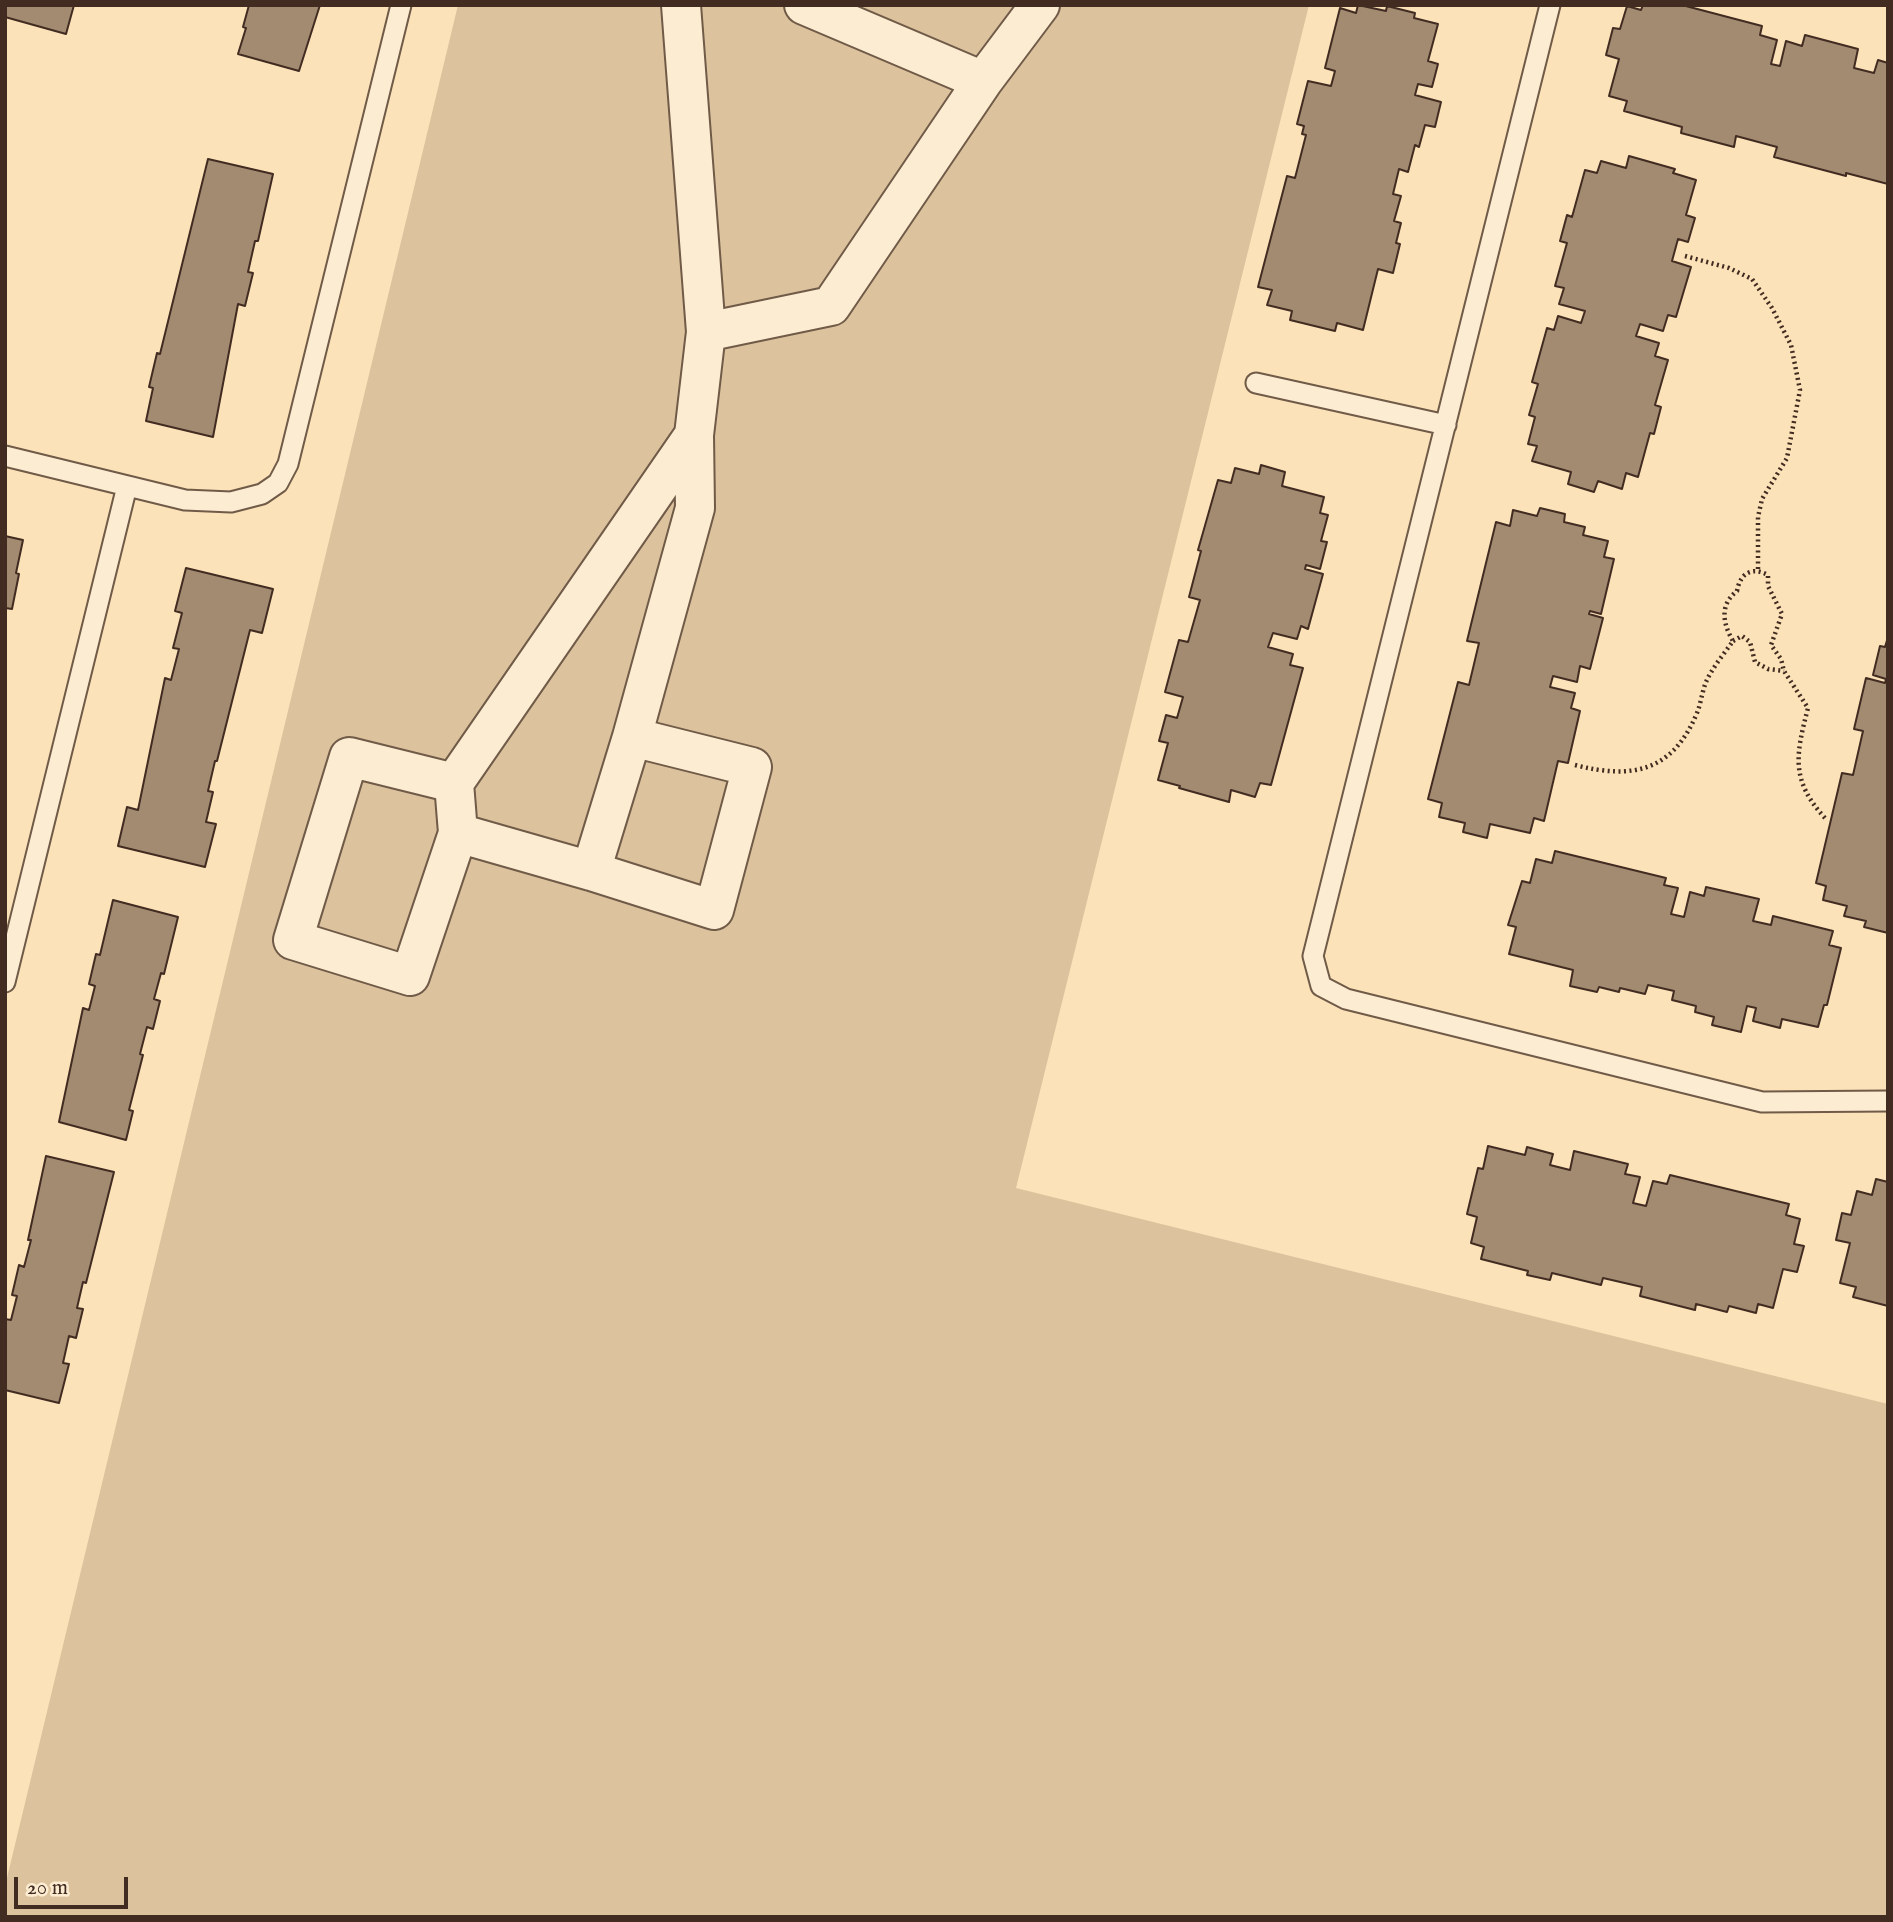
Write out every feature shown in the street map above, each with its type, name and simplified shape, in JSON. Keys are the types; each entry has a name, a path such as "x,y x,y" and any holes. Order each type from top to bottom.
{"street":[{"path":"591,871 632,737 695,508 694,435 706,332 681,5"},
{"path":"804,5 983,81"},
{"path":"706,332 831,306 983,81 1040,5"},
{"path":"454,783 349,757 293,940 410,976 457,833 454,783 694,435"},
{"path":"457,833 715,910 752,767 632,737"}],"lane":[{"path":"5,456 185,500 231,502 262,494 278,482 288,464 401,5"},
{"path":"1550,5 1313,957 1321,986 1346,999 1762,1102 1888,1101"},
{"path":"1256,383 1446,425"},
{"path":"5,982 127,486"}],"path":[{"path":"1685,256 1729,268 1752,279 1772,308 1791,345 1800,390 1787,458 1762,499 1758,517 1759,570"},
{"path":"1733,641 1726,628 1724,610 1729,598 1737,591 1739,581 1749,570 1759,570 1768,575 1768,586 1782,614 1770,645 1781,659 1784,671 1808,708 1798,747 1802,788 1825,818"},
{"path":"1576,765 1604,772 1623,772 1651,768 1670,756 1684,741 1699,710 1707,680 1733,641 1742,636 1750,642 1755,662 1768,669 1784,671"}],"shaded area":[{"path":"458,5 1309,5 1016,1188 1888,1404 1888,1917 5,1917 5,1886"}],"building":[{"path":"5,5 74,5 66,34 5,17"},
{"path":"249,5 320,5 299,71 238,54 246,28 243,27"},
{"path":"1358,5 1386,11 1387,6 1415,13 1414,18 1438,24 1428,61 1438,64 1432,87 1418,84 1415,95 1441,102 1435,127 1425,125 1419,147 1415,145 1408,172 1399,169 1393,194 1401,196 1394,221 1401,223 1396,243 1400,244 1393,273 1378,269 1363,330 1337,323 1335,331 1290,320 1292,311 1267,305 1272,290 1258,287 1287,176 1295,178 1306,135 1302,134 1304,126 1297,124 1308,81 1331,86 1335,71 1325,68 1340,8 1356,13"},
{"path":"1643,5 1682,5 1762,26 1760,35 1777,40 1771,64 1780,66 1786,41 1802,46 1805,35 1858,49 1854,68 1874,73 1878,60 1888,63 1888,184 1774,157 1777,147 1736,136 1734,147 1681,133 1682,127 1624,111 1627,101 1609,96 1619,59 1606,55 1613,28 1620,29 1627,6 1641,10"},
{"path":"1629,156 1675,169 1673,173 1696,180 1686,215 1695,218 1688,242 1678,239 1672,261 1691,267 1676,317 1668,315 1663,331 1640,324 1636,336 1659,343 1655,356 1668,360 1655,405 1661,407 1654,434 1650,433 1638,477 1626,473 1622,489 1598,481 1594,492 1568,484 1571,472 1532,461 1537,446 1528,444 1535,417 1529,415 1538,384 1532,382 1547,328 1554,330 1558,316 1581,323 1585,311 1559,304 1564,288 1555,286 1567,243 1560,241 1567,215 1572,217 1585,170 1597,173 1601,161 1626,168"},
{"path":"208,159 273,174 248,272 253,273 245,306 238,304 213,437 146,421 153,388 149,387 157,353 160,354"},
{"path":"1261,465 1285,472 1282,486 1324,497 1320,513 1328,515 1321,541 1327,542 1320,569 1306,565 1305,569 1323,574 1308,629 1301,626 1297,639 1273,633 1268,647 1293,654 1290,665 1303,668 1271,785 1260,783 1255,797 1231,790 1229,802 1158,780 1168,743 1159,741 1166,715 1177,718 1183,697 1165,692 1179,640 1188,642 1200,600 1189,597 1201,551 1198,550 1218,480 1231,483 1235,468 1259,474"},
{"path":"1540,508 1565,514 1564,522 1585,527 1583,535 1608,541 1604,557 1614,559 1601,614 1590,611 1589,614 1603,618 1590,669 1580,666 1577,682 1553,676 1550,687 1575,693 1571,708 1580,711 1568,763 1558,761 1544,821 1534,818 1530,833 1490,824 1487,838 1463,832 1465,823 1439,817 1442,803 1428,799 1458,682 1469,685 1479,643 1467,641 1496,522 1510,526 1513,510 1537,516"},
{"path":"5,536 23,540 12,609 5,608"},
{"path":"186,568 273,589 262,633 250,630 215,761 208,791 213,792 206,822 216,824 205,867 118,846 127,807 138,810 165,678 171,680 179,649 173,648 182,613 175,611"},
{"path":"1888,637 1888,933 1864,927 1866,921 1844,916 1847,906 1823,900 1826,886 1816,883 1842,773 1853,775 1863,731 1854,729 1866,678 1885,683 1886,679 1873,675 1880,646 1885,647"},
{"path":"1555,851 1666,878 1664,885 1678,888 1671,914 1684,917 1690,892 1704,896 1706,887 1759,899 1753,921 1771,925 1773,916 1833,931 1829,945 1841,948 1827,1005 1824,1005 1818,1027 1782,1019 1780,1028 1753,1021 1756,1008 1747,1006 1741,1032 1712,1025 1714,1017 1695,1012 1696,1006 1672,1000 1674,991 1648,985 1645,994 1620,988 1619,992 1599,987 1597,992 1570,986 1573,970 1509,954 1516,927 1508,925 1522,881 1530,883 1536,859 1552,863"},
{"path":"113,900 178,917 164,974 161,973 154,999 160,1001 153,1029 147,1027 140,1054 143,1055 129,1110 133,1111 126,1140 59,1122 83,1008 89,1010 95,986 89,984 96,954 100,955"},
{"path":"1488,1146 1525,1155 1527,1147 1553,1154 1550,1165 1570,1170 1574,1151 1628,1164 1625,1174 1640,1177 1633,1203 1646,1206 1653,1181 1667,1184 1670,1175 1789,1204 1786,1215 1800,1219 1794,1244 1804,1246 1797,1272 1783,1269 1773,1308 1758,1304 1756,1313 1729,1306 1727,1312 1696,1304 1695,1310 1640,1296 1642,1287 1603,1278 1601,1285 1552,1273 1550,1280 1527,1275 1528,1271 1481,1259 1484,1247 1471,1243 1477,1217 1467,1214 1478,1168 1483,1169"},
{"path":"46,1156 114,1172 86,1283 83,1282 77,1308 83,1309 76,1338 69,1336 63,1363 69,1364 59,1403 5,1390 5,1319 11,1320 17,1296 12,1295 19,1265 24,1267 31,1240 28,1240"},
{"path":"1876,1179 1888,1182 1888,1306 1853,1297 1856,1287 1840,1283 1850,1243 1836,1240 1842,1213 1851,1215 1857,1191 1872,1195"}]}
